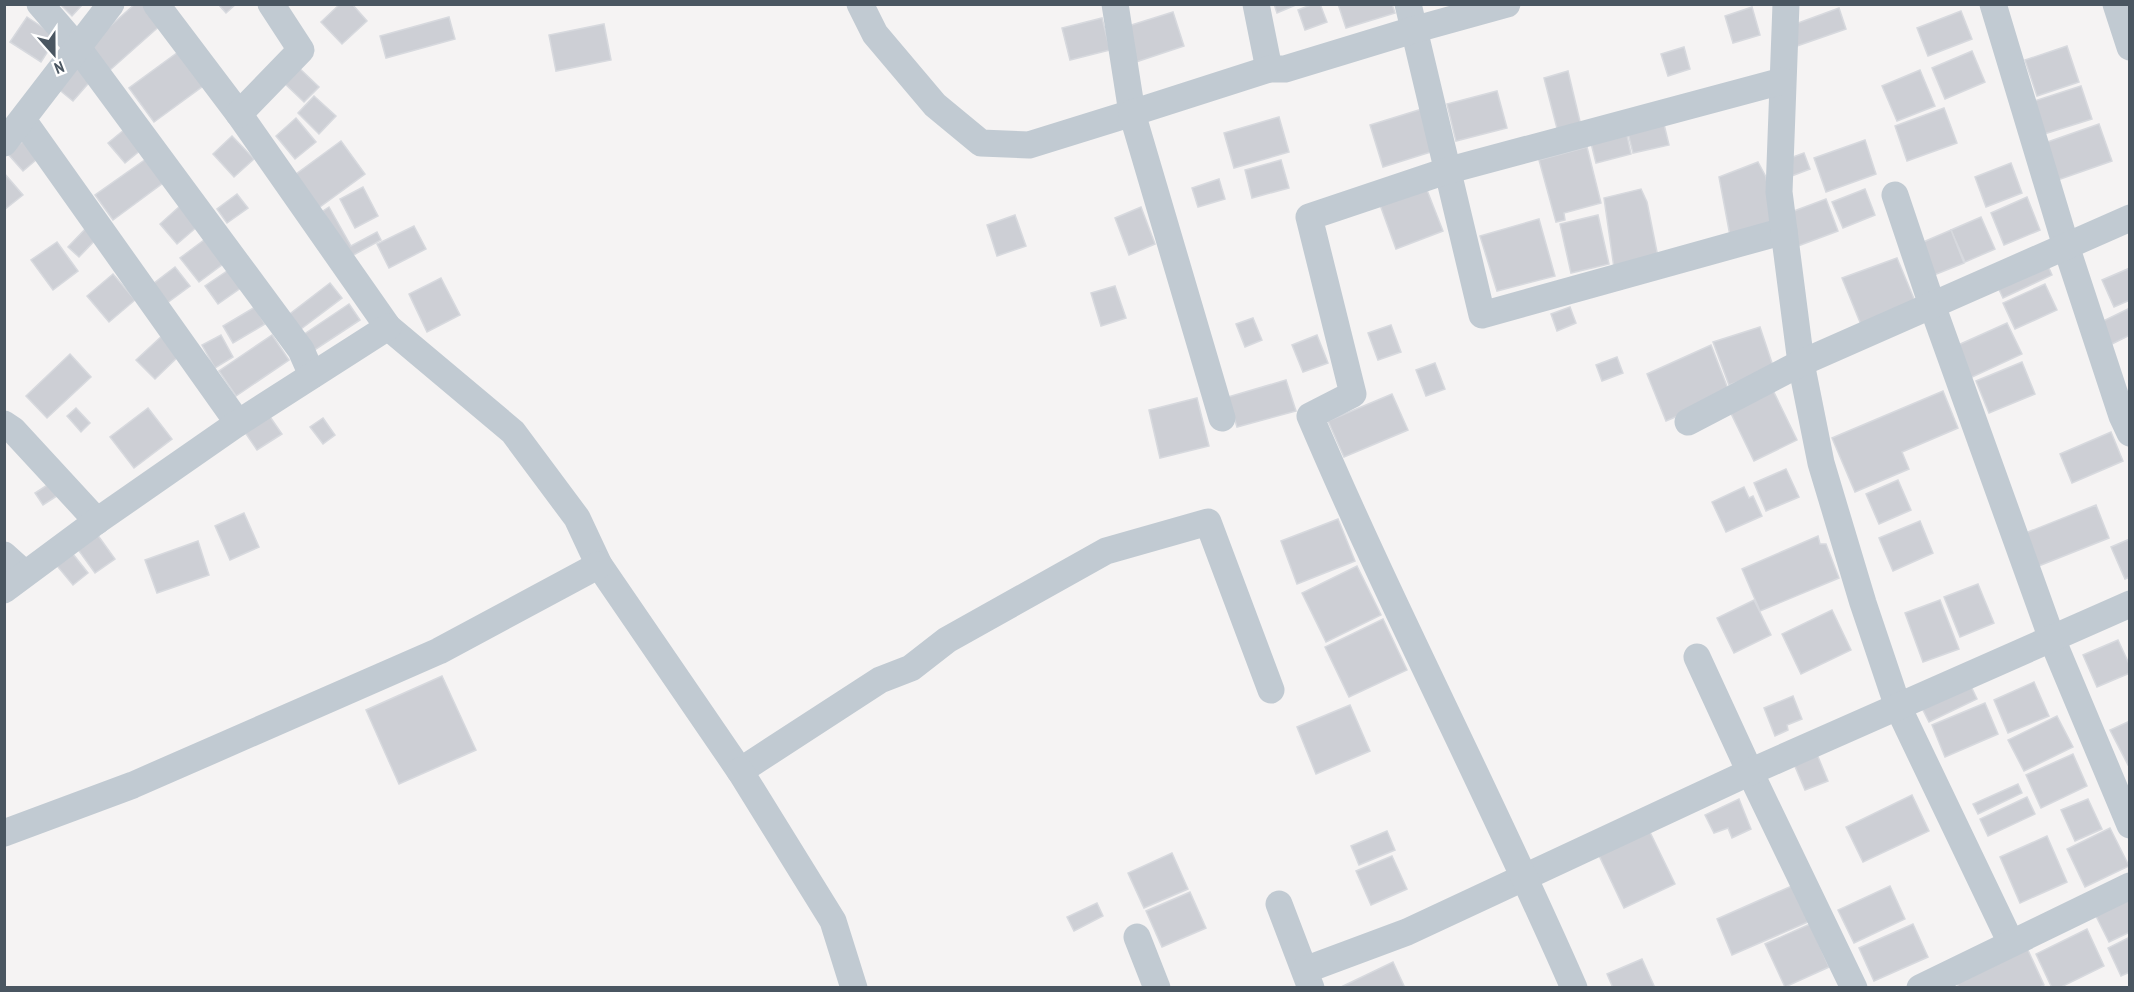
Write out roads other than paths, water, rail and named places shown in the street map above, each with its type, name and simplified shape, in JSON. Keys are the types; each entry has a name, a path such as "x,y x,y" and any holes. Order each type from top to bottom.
{"street":[{"path":"40,4 78,48 301,350 312,375"},
{"path":"4,143 111,4"},
{"path":"156,4 239,114 388,327 513,432 578,518 599,565 740,771 833,921 854,987"},
{"path":"239,114 301,50 271,4"},
{"path":"860,4 875,34 935,105 981,142 1029,145 1269,69 1286,69 1410,17 1507,4"},
{"path":"1115,4 1132,113 1222,418"},
{"path":"1256,4 1269,69"},
{"path":"1786,4 1779,192 1801,363 1821,463 1863,603 1898,707 2011,944"},
{"path":"1993,4 2066,246 2122,416 2130,433"},
{"path":"2116,4 2130,47"},
{"path":"1410,17 1482,315 1784,231"},
{"path":"1574,987 1526,877 1348,507 1310,416 1353,394 1310,217 1446,171 1782,81"},
{"path":"23,120 238,423"},
{"path":"1895,195 2052,639 2130,825"},
{"path":"1688,422 1801,363 2130,218"},
{"path":"4,555 14,581 238,423 388,327"},
{"path":"4,424 13,430 97,521"},
{"path":"740,771 880,680 911,668 947,640 1106,551 1208,522 1271,690"},
{"path":"4,833 133,785 439,651 599,565"},
{"path":"1279,904 1308,979 1750,772 2130,604"},
{"path":"1697,657 1854,987"},
{"path":"1920,987 2130,886"},
{"path":"1137,937 1157,987"}]}
